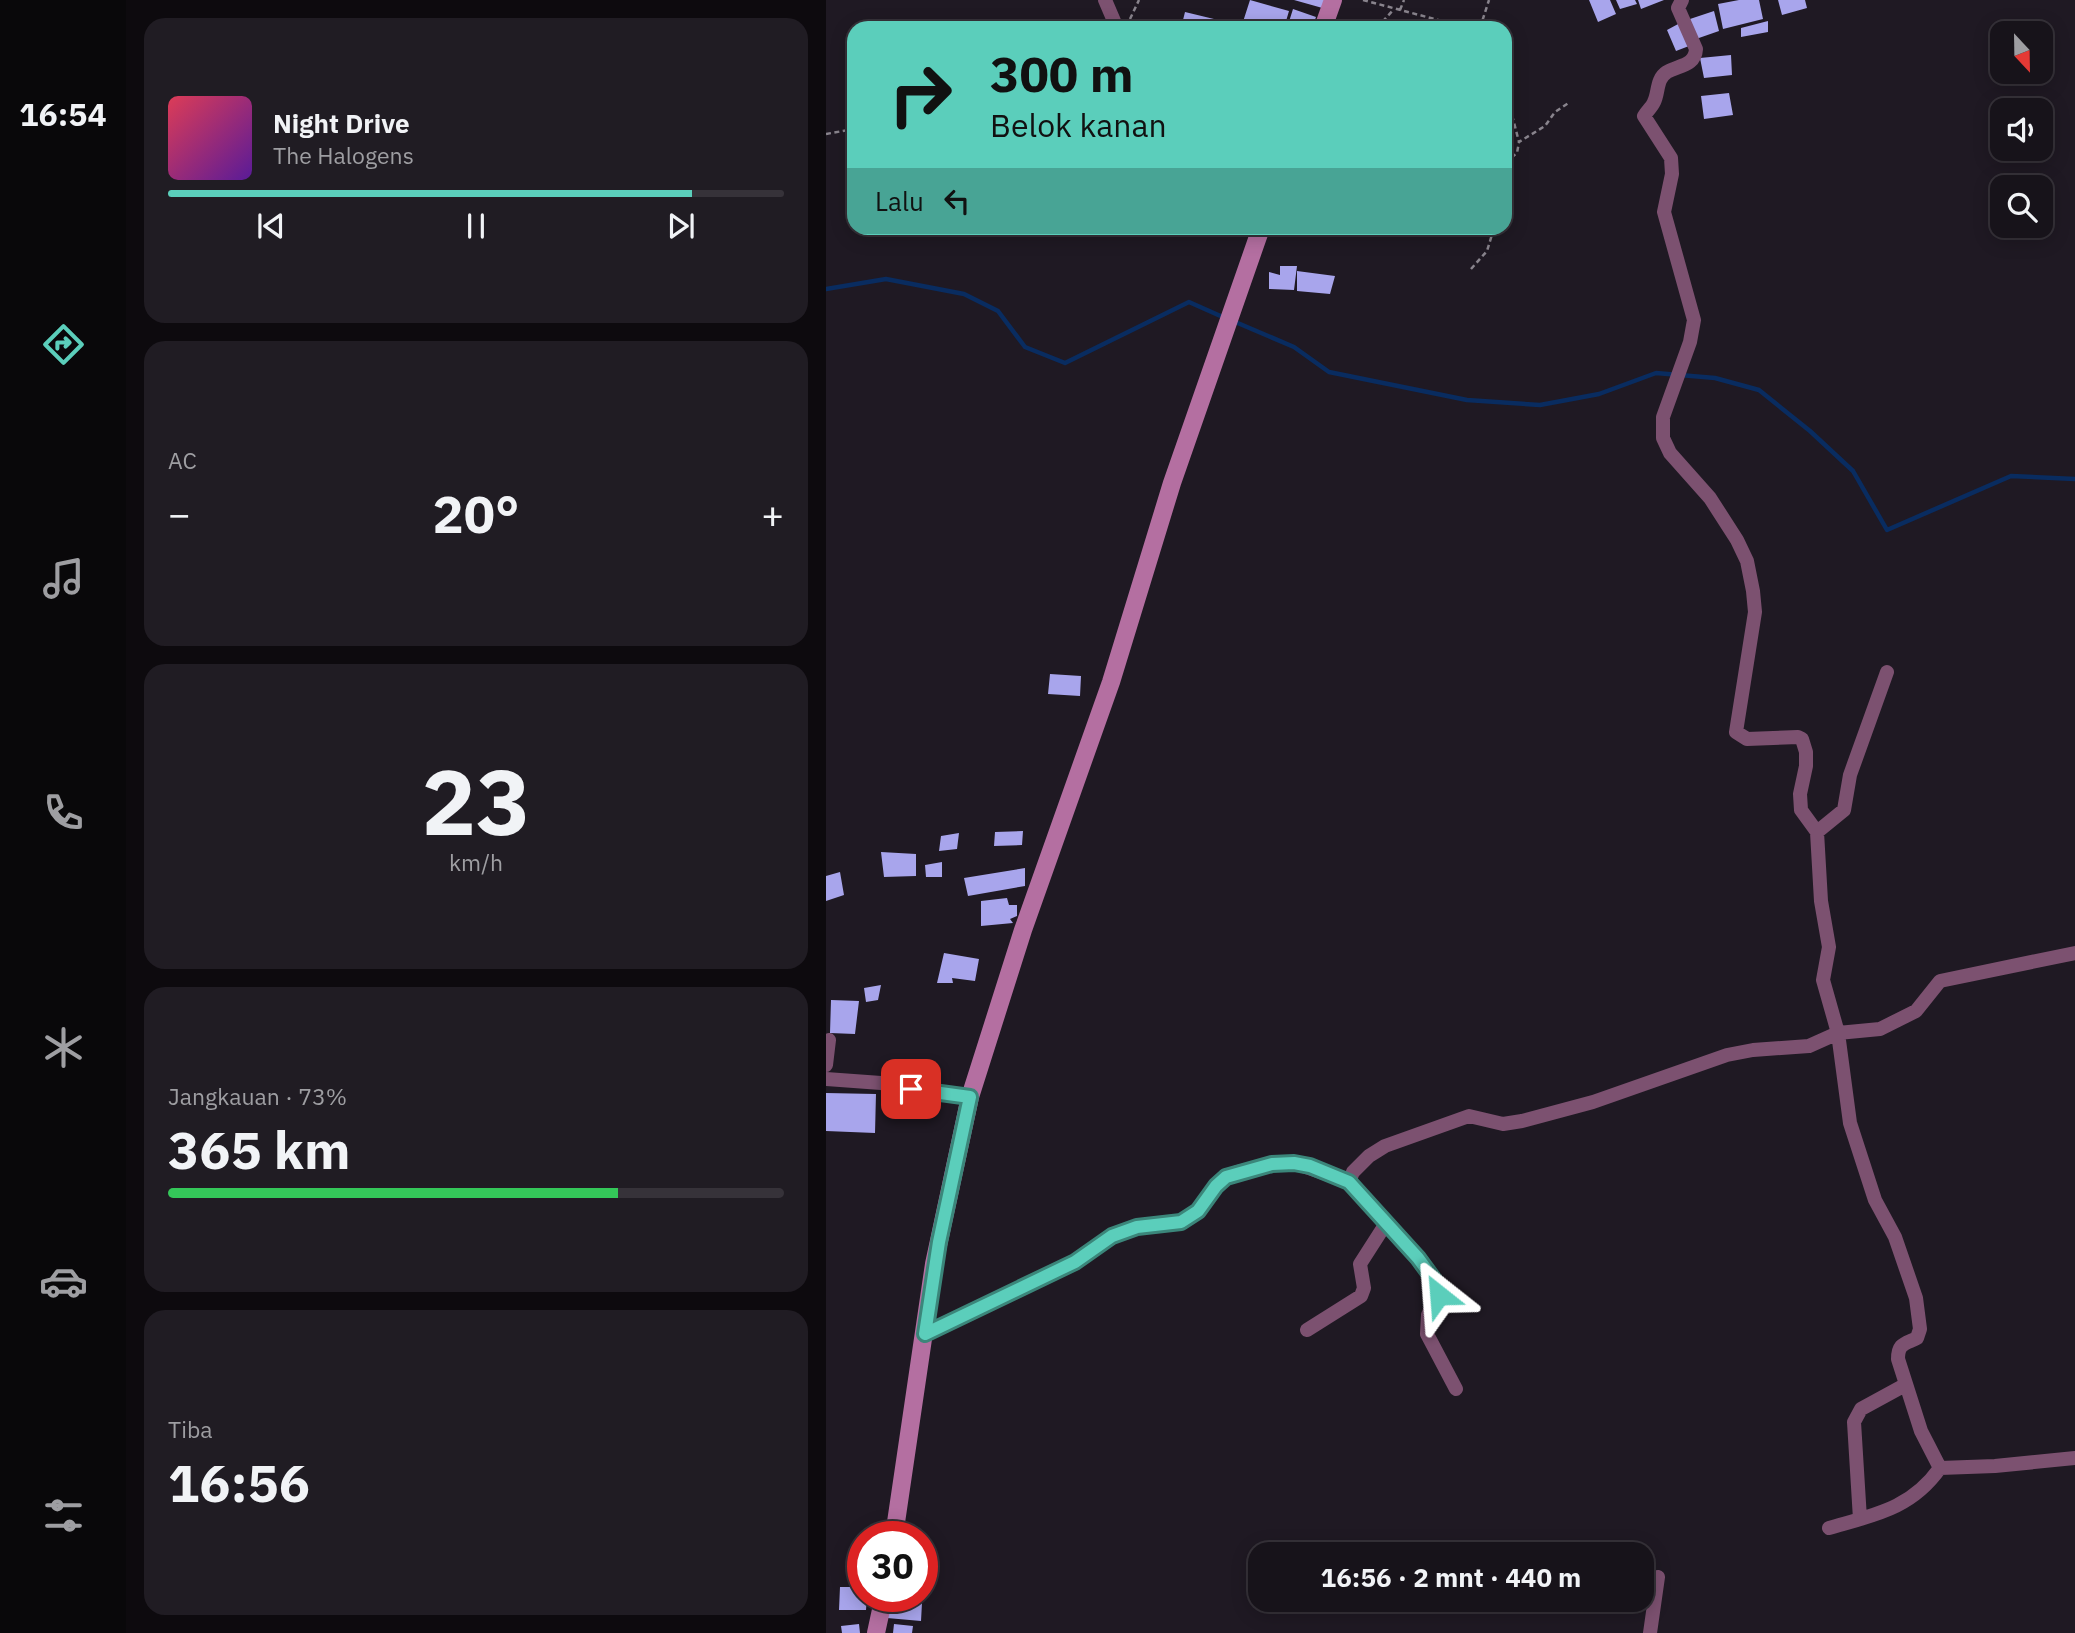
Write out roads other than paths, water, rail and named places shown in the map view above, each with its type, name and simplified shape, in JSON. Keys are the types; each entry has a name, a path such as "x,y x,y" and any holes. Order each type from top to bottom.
{"street":[{"path":"1105,0 1114,21"},
{"path":"1326,21 1333,0"},
{"path":"1682,0 1678,8 1696,49 1695,56 1691,62 1663,76 1654,103 1644,116 1671,158 1672,174 1664,212 1694,320 1690,342 1663,417 1663,438 1670,453 1710,498 1747,561 1755,612 1736,732 1747,739 1773,736 1802,739 1806,759 1800,794 1801,810 1816,832 1821,901 1829,947 1822,980 1838,1033 1850,1123 1875,1200 1895,1237 1916,1298 1920,1329 1917,1338 1903,1342 1898,1349 1921,1431 1940,1468"},
{"path":"896,1521 942,1225 970,1097 1023,930 1111,682 1172,483 1259,235"},
{"path":"1816,832 1844,810 1850,775 1887,672"},
{"path":"1349,1182 1353,1172 1369,1156 1385,1146 1469,1116 1503,1124 1522,1121 1657,1082 1727,1055 1753,1050 1809,1046 1838,1033 1867,1032 1902,1020 1916,1011 1940,981 2075,953"},
{"path":"826,1065 829,1040"},
{"path":"826,1079 881,1083 970,1097"},
{"path":"925,1334 1075,1262 1112,1236 1137,1227 1181,1222 1198,1211 1226,1177 1272,1164 1294,1163 1349,1182 1385,1225 1418,1258 1440,1289 1428,1315 1427,1334 1455,1389"},
{"path":"1307,1330 1362,1296 1364,1288 1360,1264 1385,1225"},
{"path":"1860,1519 1854,1422 1861,1409 1906,1385"},
{"path":"1940,1468 2075,1458"},
{"path":"1829,1528 1898,1507 1926,1486 1940,1468"},
{"path":"1650,1633 1658,1577"},
{"path":"876,1633 881,1612"}],"waterway":[{"path":"826,289 886,279 964,294 998,311 1025,347 1065,363 1189,302 1225,318"},
{"path":"1233,321 1294,347 1329,372 1467,400 1540,405 1599,394 1656,373 1715,378 1759,390 1810,431 1853,471 1887,530 2011,476 2075,479"}]}
